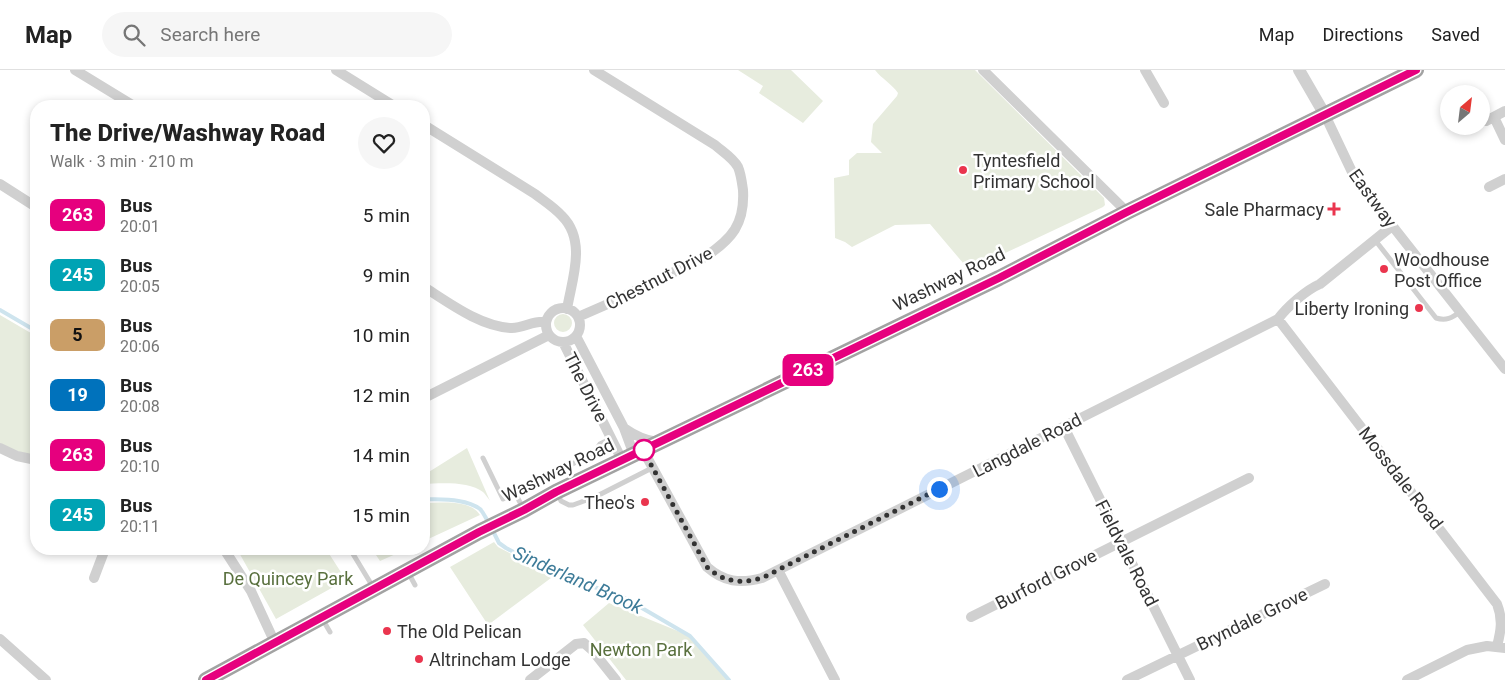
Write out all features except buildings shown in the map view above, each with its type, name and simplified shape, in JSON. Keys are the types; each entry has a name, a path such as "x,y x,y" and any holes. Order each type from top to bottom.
{"highway":[{"name":"Washway Road","path":"212,679 275,643 325,625 374,589 411,578 479,532 556,492 999,278 1127,212 1416,70"}],"street":[{"path":"76,70 124,100"},
{"path":"336,70 384,100"},
{"name":"Chestnut Drive","path":"578,317 653,282 719,248 735,230 742,216 744,202 738,167 728,155 594,70"},
{"path":"983,70 1127,212"},
{"path":"1144,70 1164,103"},
{"path":"1299,70 1325,115"},
{"path":"1505,111 1490,119 1505,140"},
{"name":"Eastway","path":"1325,115 1353,174 1365,191 1505,369"},
{"path":"430,129 535,194 564,217 571,230 576,252 575,269 567,309"},
{"path":"1489,187 1505,179"},
{"path":"0,184 30,203"},
{"name":"Langdale Road","path":"633,455 652,468 702,560 714,574 736,582 762,578 1278,319 1283,312 1313,287 1320,284 1392,226"},
{"path":"430,291 474,317 497,325 515,328 540,321 546,322"},
{"path":"567,309 578,317 580,327 576,336 568,341 557,341 549,334 546,322 554,311 567,309"},
{"name":"Mossdale Road","path":"1278,319 1498,604 1502,623 1501,647"},
{"path":"430,395 549,334"},
{"name":"The Drive","path":"576,336 624,428 633,455"},
{"name":"The Drive","path":"562,342 612,438 633,455"},
{"name":"Fieldvale Road","path":"1064,427 1190,680"},
{"name":"The Drive","path":"624,428 644,439 660,442"},
{"path":"0,448 17,456 30,459"},
{"name":"Burford Grove","path":"970,617 1249,478"},
{"path":"94,578 103,555"},
{"path":"228,555 251,591 275,643"},
{"path":"778,570 835,680"},
{"name":"Bryndale Grove","path":"1127,680 1325,584"},
{"path":"0,639 46,680"},
{"path":"530,680 576,644 584,643 616,680"},
{"path":"1407,680 1467,650 1477,647 1501,647"}],"lane":[{"path":"1375,240 1436,318 1451,318 1460,312"},
{"path":"483,458 503,499 594,453 600,444 612,438"},
{"path":"556,492 561,501 574,506 652,468"},
{"path":"515,493 524,510"},
{"path":"354,555 374,589"}],"green space":[{"path":"738,70 791,70 823,101 803,123 759,93 763,86"},
{"name":"Tyntesfield Primary School","path":"875,70 975,70 1104,198 1105,205 969,270 930,224 895,225 852,247 835,238 834,178 849,175 849,160 857,153 882,153 871,142 873,124 898,93"},
{"path":"563,314 569,317 572,323 569,329 563,332 557,329 554,323 557,317"},
{"path":"0,315 30,332 30,454 0,444"},
{"path":"467,448 490,501 483,492 471,486 455,483 430,484 430,471"},
{"path":"430,503 462,504 469,506 480,515 430,538"},
{"path":"494,542 498,547 551,578 488,625 450,567"},
{"name":"De Quincey Park","path":"240,555 330,555 346,580 276,619"},
{"path":"376,555 394,555 380,561"},
{"name":"Newton Park","path":"609,603 690,636 729,680 626,680 583,625"}],"waterway":[{"name":"Sinderland Brook","path":"0,310 30,328"},
{"name":"Sinderland Brook","path":"430,499 453,500 474,505 483,512 489,523"},
{"name":"Sinderland Brook","path":"492,529 499,543 506,548 551,572 623,597 690,636 729,680"}],"bus line":[{"name":"263","path":"206,680 556,492 999,278 1127,212 1416,70"}],"place":[{"name":"Tyntesfield Primary School","path":"963,170"},
{"name":"Sale Pharmacy","path":"1334,209"},
{"name":"Woodhouse Post Office","path":"1384,269"},
{"name":"Liberty Ironing","path":"1419,308"},
{"name":"Theo's","path":"645,502"},
{"name":"The Old Pelican","path":"387,631"},
{"name":"Altrincham Lodge","path":"419,659"}],"route":[{"path":"644,450 702,560 714,574 736,582 762,578 939,489"}]}
